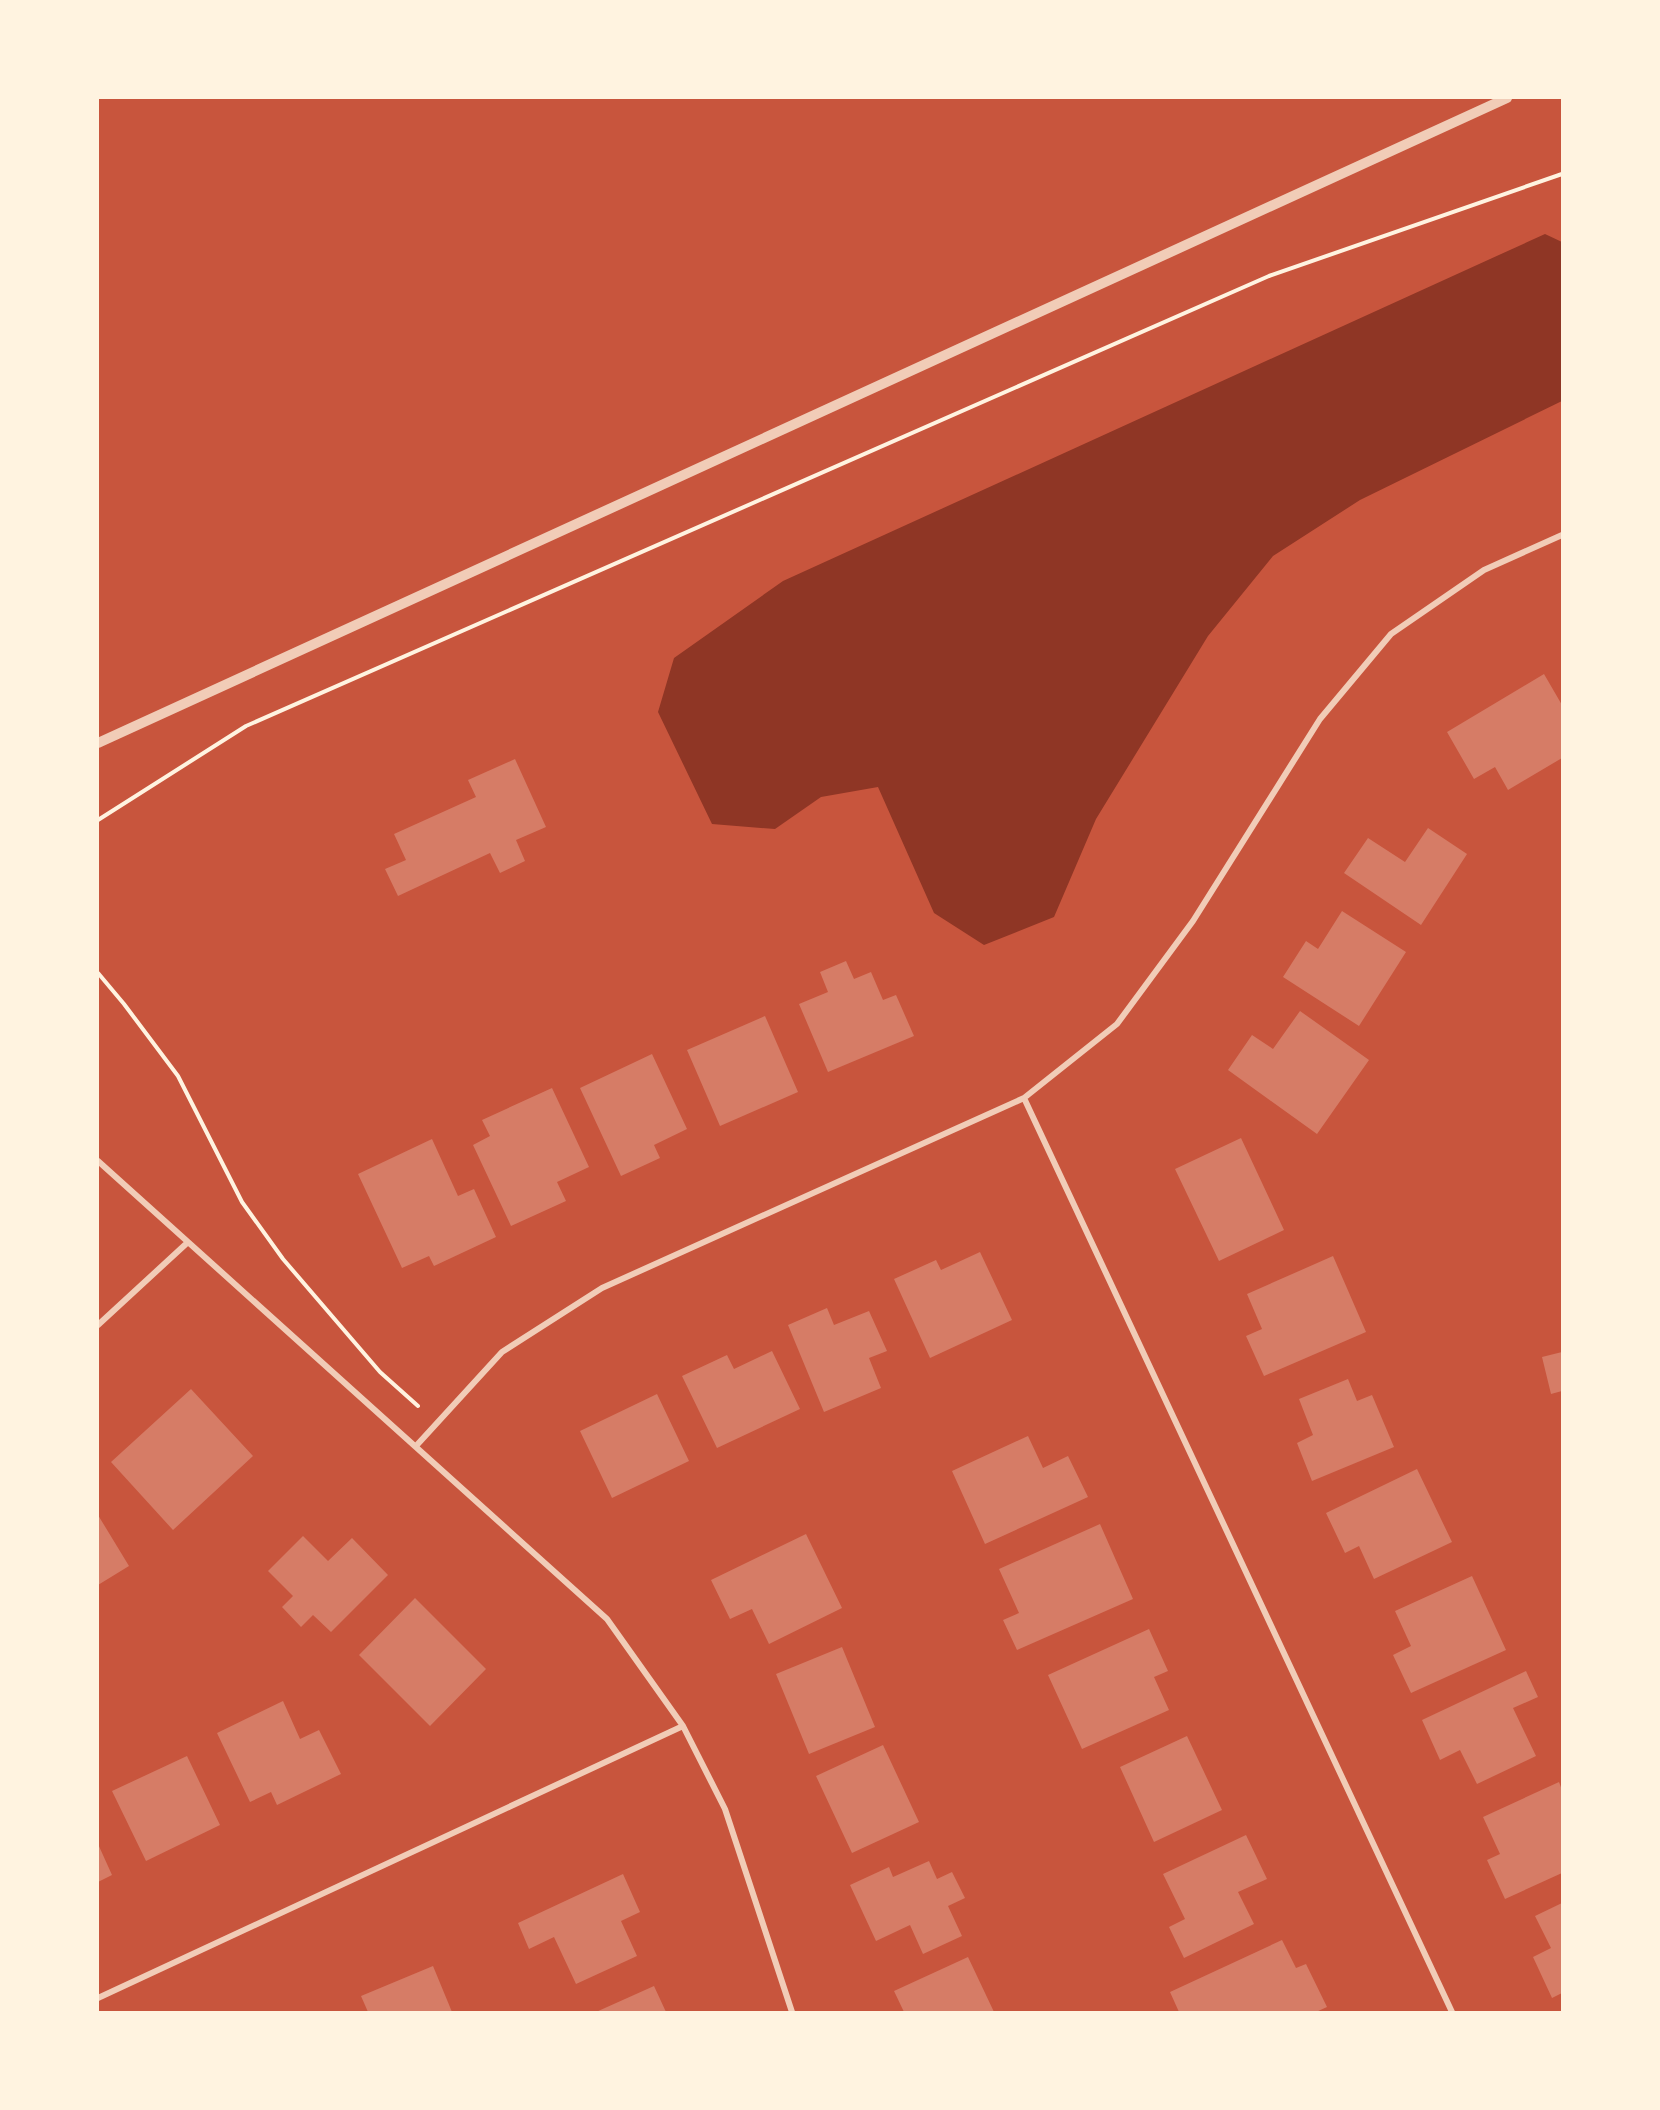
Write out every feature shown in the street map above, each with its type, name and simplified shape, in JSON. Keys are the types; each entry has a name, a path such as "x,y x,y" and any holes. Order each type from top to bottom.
{"street":[{"path":"98,743 1507,98"},
{"path":"416,1446 502,1352 602,1288 1024,1098 1117,1024 1193,921 1320,719 1391,634 1484,570 1563,535"},
{"path":"1024,1098 1452,2013"},
{"path":"98,1161 607,1619 682,1726 725,1809 792,2013"},
{"path":"98,1325 187,1243"},
{"path":"98,1998 682,1726"}],"path":[{"path":"98,820 246,726 267,716 1269,276 1563,174"},
{"path":"98,973 178,1076 242,1202 283,1259 380,1372 437,1423"}],"shaded area":[{"path":"1545,234 1562,242 1562,401 1360,500 1273,556 1208,636 1096,819 1054,917 984,945 934,913 878,787 821,797 775,829 712,824 658,712 674,658 783,581"}],"building":[{"path":"1544,674 1562,705 1562,758 1508,790 1495,767 1474,779 1447,732"},
{"path":"515,759 546,827 516,840 525,861 500,873 490,853 398,896 385,869 406,860 394,834 476,797 468,780"},
{"path":"1428,828 1467,854 1421,925 1344,873 1368,838 1405,862"},
{"path":"1342,911 1406,952 1359,1026 1283,977 1306,941 1318,949"},
{"path":"846,961 854,979 871,972 883,1000 896,995 914,1036 828,1072 799,1004 828,992 820,972"},
{"path":"1300,1011 1369,1060 1317,1134 1228,1070 1252,1035 1273,1049"},
{"path":"765,1016 798,1092 720,1126 687,1050"},
{"path":"652,1054 687,1129 654,1145 660,1158 621,1176 580,1088"},
{"path":"552,1088 589,1167 557,1182 566,1201 511,1226 473,1145 490,1136 482,1120"},
{"path":"1241,1138 1284,1230 1219,1261 1175,1169"},
{"path":"432,1139 458,1196 474,1189 496,1237 434,1266 429,1256 402,1268 358,1174"},
{"path":"980,1252 1012,1320 930,1358 894,1279 936,1260 941,1270"},
{"path":"1333,1256 1366,1332 1264,1376 1246,1336 1262,1329 1247,1294"},
{"path":"827,1308 834,1325 869,1311 887,1351 869,1358 881,1388 824,1412 788,1325"},
{"path":"772,1351 800,1409 717,1448 682,1376 727,1355 734,1369"},
{"path":"1562,1352 1562,1391 1551,1394 1542,1357"},
{"path":"1348,1379 1357,1401 1372,1395 1394,1447 1312,1481 1297,1443 1313,1435 1299,1399"},
{"path":"191,1389 253,1456 173,1530 111,1462"},
{"path":"657,1394 689,1461 612,1498 580,1431"},
{"path":"1028,1436 1043,1468 1068,1456 1088,1497 985,1544 952,1471"},
{"path":"1417,1469 1452,1542 1374,1579 1359,1546 1345,1553 1326,1513"},
{"path":"98,1515 129,1566 98,1585"},
{"path":"1100,1524 1133,1599 1017,1650 1003,1620 1019,1613 999,1569"},
{"path":"806,1534 842,1608 769,1644 752,1609 730,1619 711,1580"},
{"path":"303,1536 328,1561 352,1538 388,1575 331,1632 313,1615 301,1627 282,1607 293,1596 268,1571"},
{"path":"1472,1576 1506,1650 1411,1693 1393,1655 1411,1646 1395,1611"},
{"path":"415,1598 486,1669 430,1726 359,1655"},
{"path":"1149,1629 1168,1671 1154,1677 1169,1710 1082,1749 1048,1675"},
{"path":"842,1647 875,1727 809,1754 776,1674"},
{"path":"1526,1671 1538,1697 1513,1708 1536,1756 1477,1784 1460,1750 1440,1760 1422,1720"},
{"path":"283,1701 300,1739 319,1730 341,1774 277,1805 271,1792 250,1802 217,1733"},
{"path":"1187,1736 1222,1810 1154,1842 1120,1767"},
{"path":"883,1745 919,1822 852,1853 816,1776"},
{"path":"187,1756 220,1825 146,1861 112,1791"},
{"path":"1559,1782 1562,1790 1562,1873 1505,1899 1487,1860 1500,1854 1483,1817"},
{"path":"1246,1835 1267,1879 1238,1892 1254,1924 1184,1958 1169,1927 1185,1919 1163,1874"},
{"path":"98,1844 112,1875 98,1882"},
{"path":"929,1861 937,1879 952,1872 965,1898 948,1906 962,1936 923,1954 910,1925 876,1941 850,1885 889,1867 893,1877"},
{"path":"623,1874 640,1912 621,1921 637,1956 576,1984 554,1937 529,1949 518,1923"},
{"path":"1562,1903 1562,1993 1552,1998 1533,1957 1551,1948 1535,1916"},
{"path":"1282,1940 1296,1968 1306,1964 1327,2007 1316,2012 1179,2012 1170,1992"},
{"path":"968,1957 994,2012 904,2012 894,1991"},
{"path":"433,1966 452,2012 368,2012 361,1996"},
{"path":"654,1986 666,2012 596,2012"}]}
